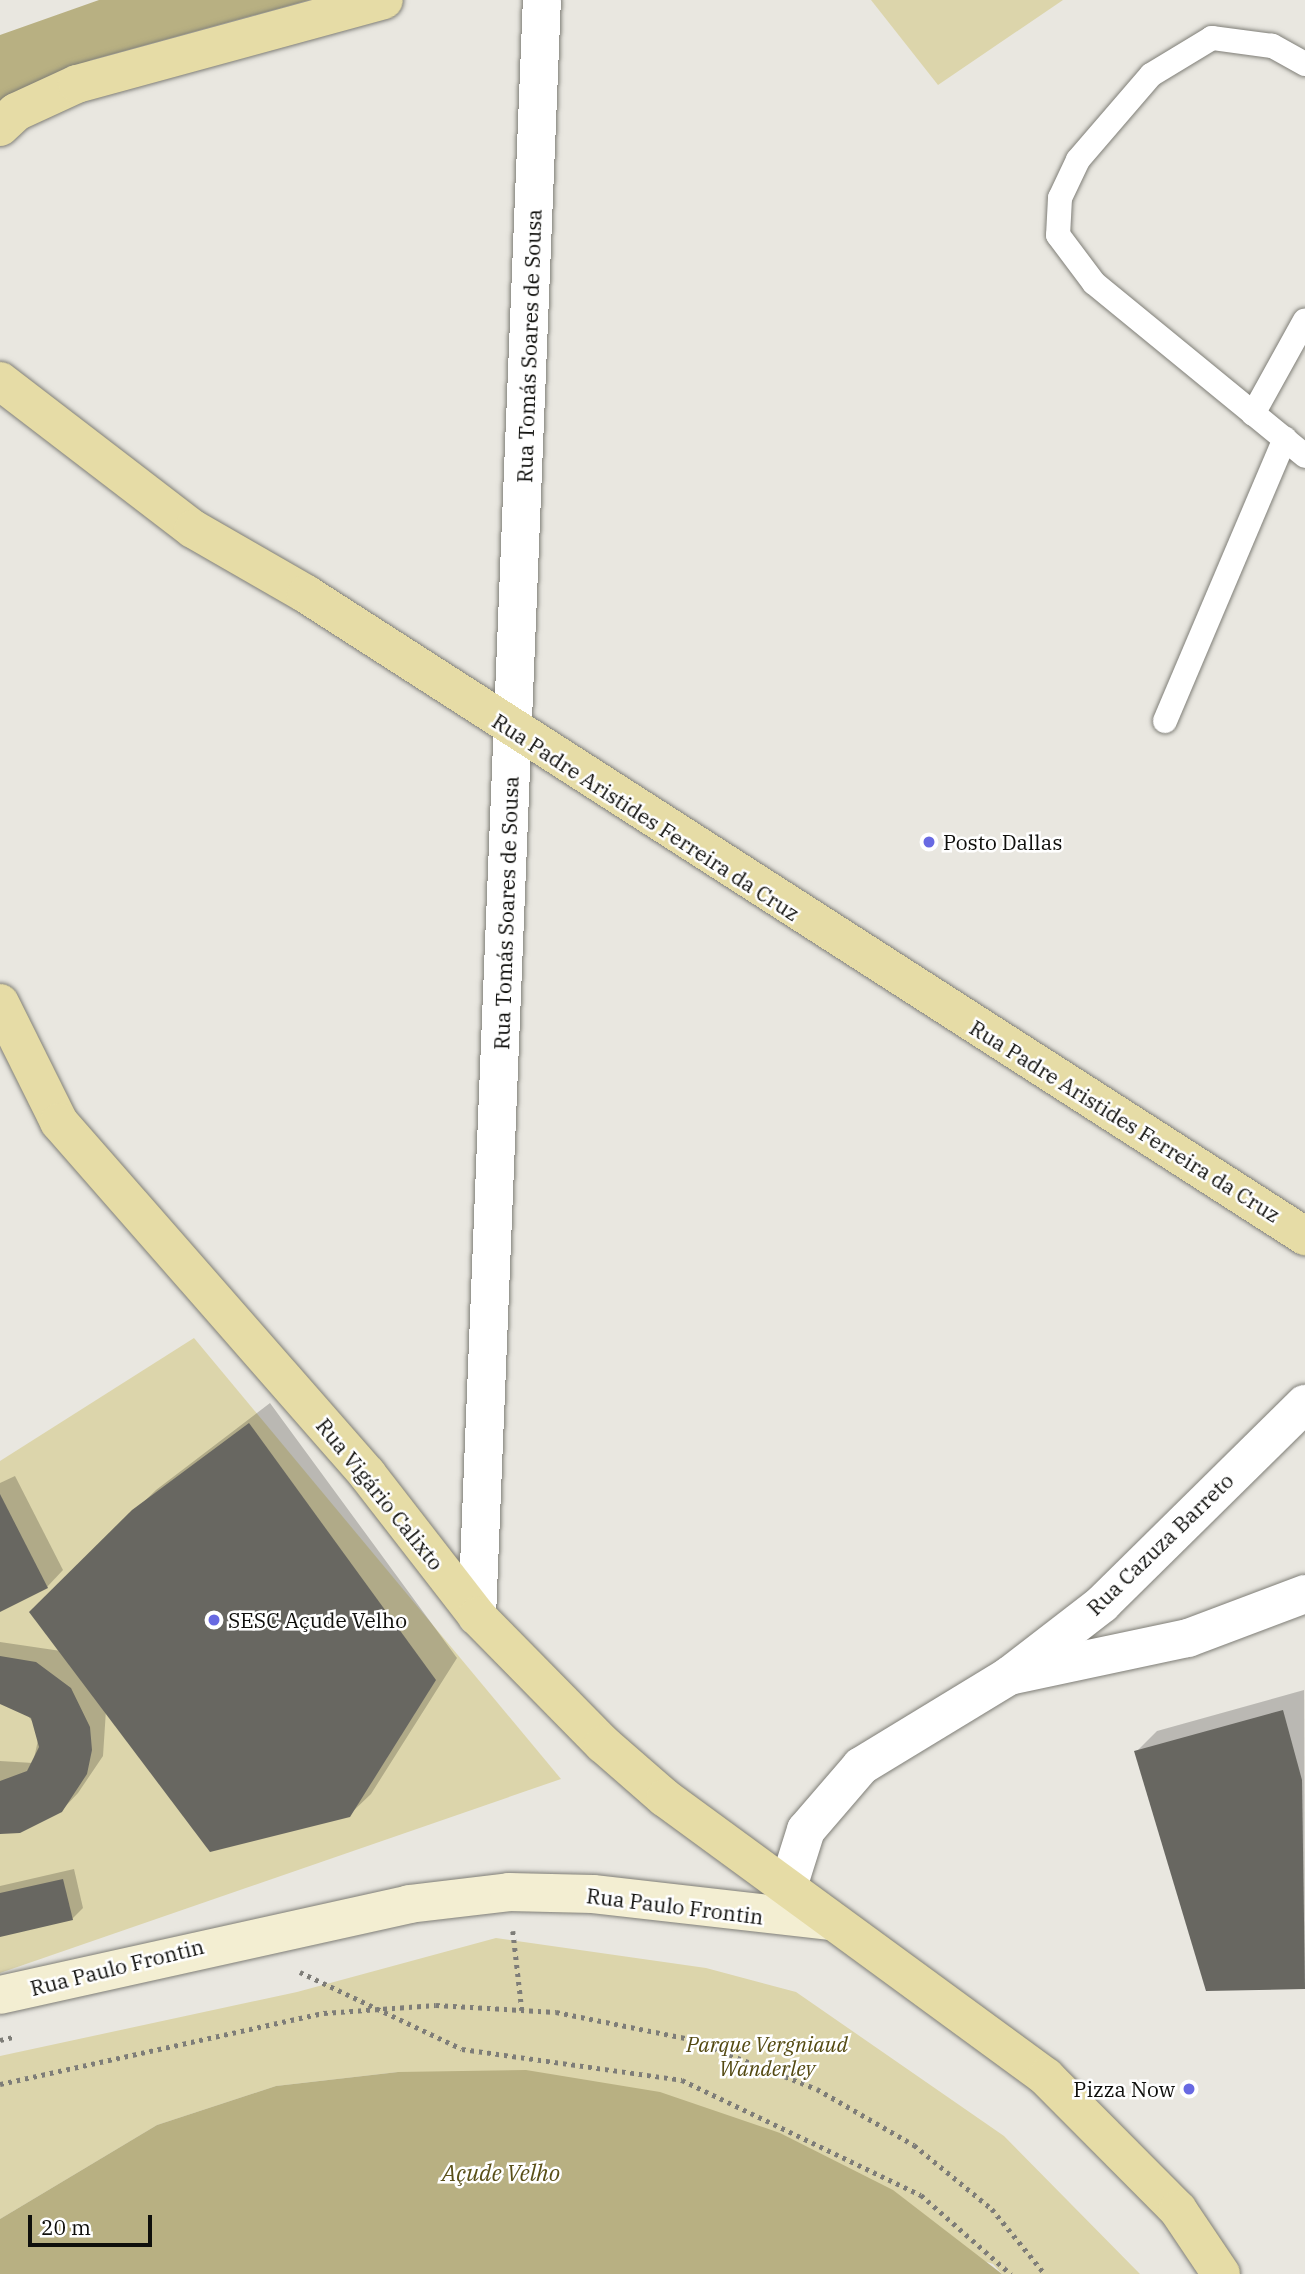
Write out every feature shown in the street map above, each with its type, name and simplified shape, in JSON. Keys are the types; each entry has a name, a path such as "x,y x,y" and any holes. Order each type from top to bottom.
{"main road":[{"path":"0,127 16,112 77,84 384,0"},
{"name":"Rua Padre Aristides Ferreira da Cruz","path":"0,381 132,488 1305,1236"},
{"name":"Rua Vigário Calixto","path":"0,1003 59,1122 367,1475 477,1616 603,1744 831,1921"},
{"name":"Rua Paulo Frontin","path":"0,1995 383,1909 509,1892 593,1894 831,1921 1046,2077 1178,2210 1221,2274"}],"street":[{"name":"Rua Tomás Soares de Sousa","path":"477,1616 542,0"},
{"name":"Rua Cazuza Barreto","path":"788,1887 806,1830 861,1766 1009,1676 1102,1604 1305,1404"},
{"name":"Rua Cazuza Barreto","path":"1009,1676 1188,1638 1305,1594"}],"lane":[{"path":"1305,64 1272,46 1212,38 1151,75 1078,160 1060,198 1058,235 1094,283 1305,456"},
{"path":"1253,414 1305,320"},
{"path":"1165,721 1284,439"}],"path":[{"path":"509,1892 522,2010"},
{"path":"297,1970 461,2049 682,2080 921,2195 1011,2274"},
{"path":"0,2084 213,2034 379,2010 522,2010 690,2039 817,2089 914,2145 992,2209 1045,2274"}],"green space":[{"path":"871,0 1063,0 938,85"},
{"name":"SESC Açude Velho","path":"194,1338 561,1779 0,1973 0,1461"},
{"name":"Parque Vergniaud Wanderley","path":"496,1938 706,1968 796,1992 1004,2136 1140,2274 1002,2274 993,2264 398,2072 276,2086 157,2125 0,2219 0,2056 297,1992"}],"water":[{"path":"99,0 309,0 91,60 0,107 0,35"},
{"name":"Açude Velho","path":"526,2070 660,2092 780,2133 893,2190 1002,2274 0,2274 0,2219 157,2125 276,2086 398,2072"}],"building":[{"path":"249,1423 436,1680 350,1817 210,1852 29,1612 132,1510"},
{"path":"0,1494 48,1588 0,1612"},
{"path":"0,1656 36,1662 71,1688 90,1727 92,1750 87,1774 62,1812 20,1833 0,1834 0,1781 27,1771 39,1747 31,1718 0,1704"},
{"path":"1283,1710 1302,1780 1305,1989 1206,1991 1134,1751"},
{"path":"63,1879 73,1920 0,1937 0,1893"}],"place":[{"name":"Posto Dallas","path":"929,842"},
{"name":"SESC Açude Velho","path":"214,1620"},
{"name":"Pizza Now","path":"1189,2089"}]}
